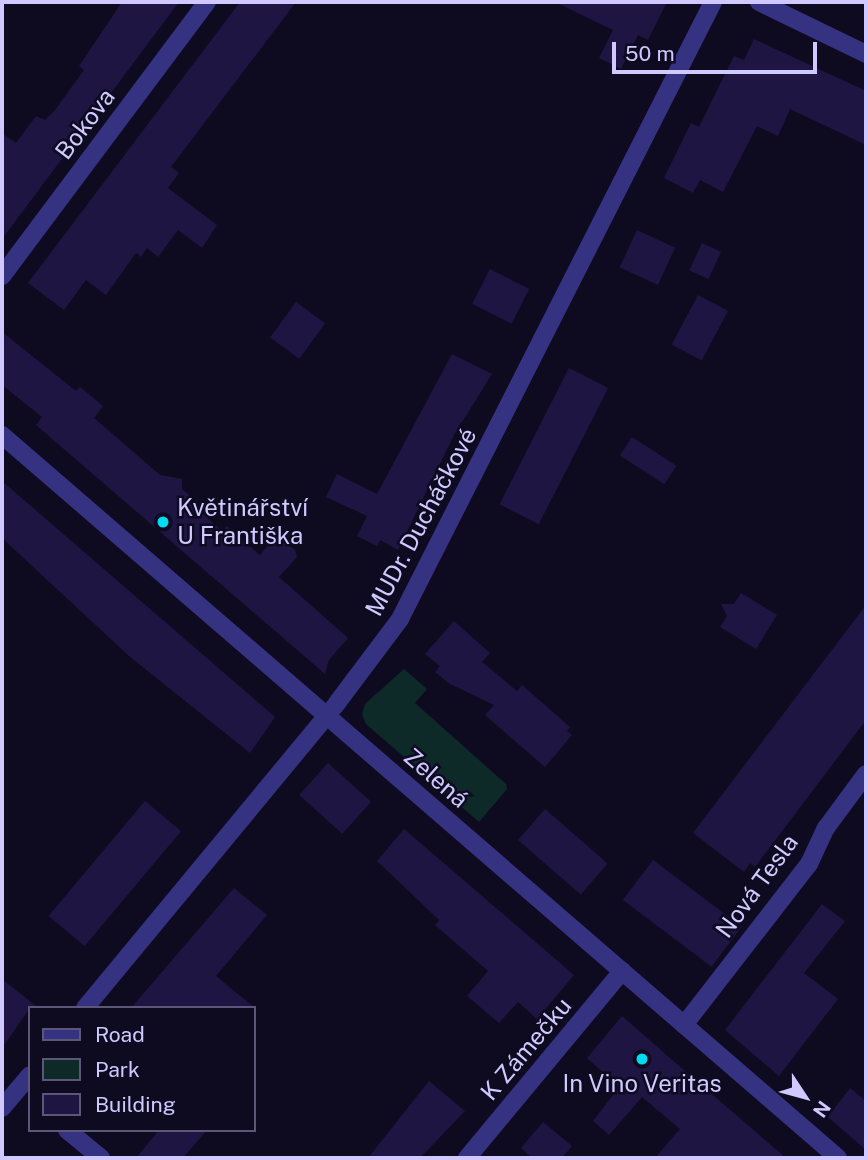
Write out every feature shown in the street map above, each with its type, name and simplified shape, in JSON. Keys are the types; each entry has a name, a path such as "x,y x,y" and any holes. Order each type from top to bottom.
{"street":[{"name":"Bokova","path":"2,276 207,2"},
{"name":"MUDr. Ducháčkové","path":"87,1006 389,636 410,600 713,2"},
{"path":"759,2 866,54"},
{"name":"Zelená","path":"2,435 838,1158"},
{"name":"Nová Tesla","path":"684,1025 809,864 826,828 866,774"},
{"name":"K Zámečku","path":"467,1158 622,971"},
{"path":"2,1108 24,1095"},
{"path":"69,1132 101,1158"}],"green space":[{"path":"404,669 427,689 415,703 506,784 507,789 479,822 366,724 362,714 365,704"}],"building":[{"path":"122,2 179,2 2,239 2,133 16,143 36,116 45,120 55,110 84,70 79,66"},
{"path":"240,2 296,2 171,167 179,173 168,188 217,225 202,248 178,230 158,257 147,248 141,257 136,253 106,295 86,280 64,310 28,283"},
{"path":"555,2 667,2 648,40 638,35 621,69 599,58 613,30"},
{"path":"754,39 866,91 866,145 790,109 778,136 757,126 723,192 700,180 693,193 664,178 691,123 699,127 734,56 744,60"},
{"path":"637,230 675,248 658,285 620,267"},
{"path":"702,243 721,252 708,279 689,270"},
{"path":"490,269 529,289 511,324 472,304"},
{"path":"698,295 728,311 702,360 672,344"},
{"path":"296,302 325,323 299,359 270,338"},
{"path":"2,332 76,391 80,387 103,406 94,418 160,475 182,479 182,489 194,499 191,503 222,531 227,526 260,555 277,535 295,550 297,557 279,577 348,638 329,660 325,674 36,425 42,417 2,385"},
{"path":"452,354 492,374 454,435 398,550 380,540 377,546 357,536 367,516 326,497 337,474 377,494"},
{"path":"569,368 608,388 539,524 500,504"},
{"path":"632,437 676,466 664,484 620,455"},
{"path":"2,481 275,717 250,753 129,656 2,538"},
{"path":"741,593 777,615 756,649 720,627 727,616 721,604 734,604"},
{"path":"866,605 866,720 755,867 750,863 744,872 693,833"},
{"path":"454,621 490,653 482,662 517,691 522,685 570,727 567,731 572,735 545,767 485,715 494,705 450,684 435,672 440,666 425,654"},
{"path":"328,763 371,802 342,834 299,795"},
{"path":"145,801 181,831 85,946 49,916"},
{"path":"545,809 608,863 581,894 518,840"},
{"path":"404,829 574,975 537,1019 518,1002 499,1023 467,996 488,971 435,925 439,920 377,861"},
{"path":"653,860 742,927 712,967 623,900"},
{"path":"234,888 267,915 216,976 253,1006 133,1006"},
{"path":"822,904 845,921 804,973 838,999 779,1076 725,1030"},
{"path":"2,979 36,1006 28,1006 28,1011 2,1048"},
{"path":"622,1016 786,1158 655,1158 680,1129 642,1097 609,1135 593,1121 619,1087 587,1058"},
{"path":"429,1081 465,1111 420,1158 368,1158"},
{"path":"850,1088 866,1101 866,1150 828,1117"},
{"path":"543,1122 572,1146 562,1158 532,1158 521,1148"},
{"path":"157,1132 205,1132 183,1158 136,1158"}],"place":[{"name":"Květinářství U Františka","path":"163,522"},
{"name":"In Vino Veritas","path":"642,1059"}]}
